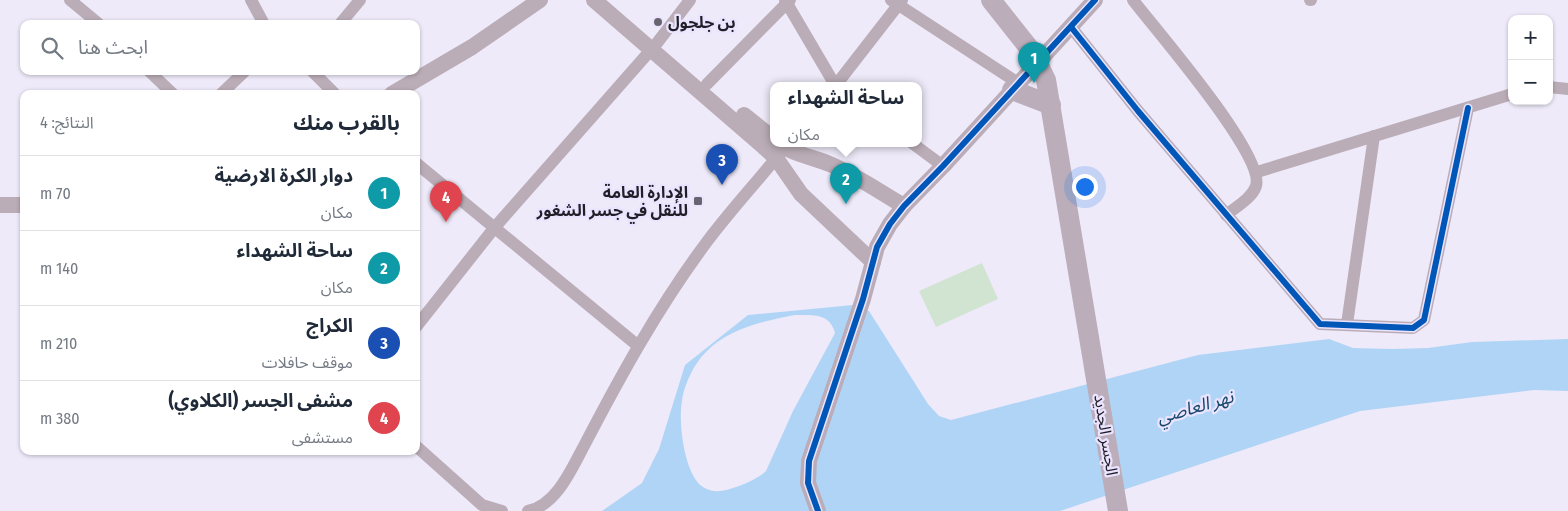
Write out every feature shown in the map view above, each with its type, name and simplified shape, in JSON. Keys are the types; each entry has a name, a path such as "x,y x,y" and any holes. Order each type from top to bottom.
{"main road":[{"name":"الجسر الجديد","path":"991,0 1038,61 1046,80 1118,511"},
{"path":"1015,87 1051,105"}],"street":[{"path":"70,0 93,20"},
{"path":"251,0 262,20"},
{"path":"343,20 360,0"},
{"path":"399,90 472,47 540,0"},
{"path":"594,0 770,138"},
{"path":"607,0 654,46 707,84 770,138"},
{"path":"420,321 495,227 654,46 690,0"},
{"path":"818,511 808,482 809,461 863,300 873,262 882,240 904,206 943,166 1094,0"},
{"path":"1133,0 1235,131 1257,172 1256,186 1248,197 1226,215"},
{"path":"707,84 787,1 834,82"},
{"path":"838,82 897,2 1015,87"},
{"path":"1071,27 1138,112 1320,324 1413,328 1424,320 1468,108"},
{"path":"153,75 169,90"},
{"path":"225,90 241,75"},
{"path":"316,75 331,90"},
{"path":"1553,87 1568,88"},
{"path":"1257,172 1508,95"},
{"path":"1347,324 1374,136"},
{"path":"528,511 534,510 555,494 573,466 637,345 706,243 779,147"},
{"path":"780,147 801,194 873,262"},
{"path":"783,147 845,171 904,206"},
{"path":"917,147 943,166"},
{"path":"420,166 637,345"},
{"path":"0,205 20,205"},
{"path":"420,450 482,505 502,511"}],"green space":[{"path":"982,263 998,299 936,327 919,291"}],"water":[{"name":"نهر العاصي","path":"853,305 869,311 928,404 939,416 951,420 1198,355 1329,339 1353,348 1392,349 1428,348 1472,342 1568,339 1568,391 1534,390 1360,411 1060,511 602,511 642,483 659,449 685,365 748,315","holes":["795,315 820,316 833,326 835,333 793,411 766,471 752,480 728,490 715,491 703,487 696,481 691,471 682,434 682,401 693,369 705,353 724,337 747,327"]}],"cycle path":[{"path":"818,511 808,483 809,461 863,299 877,247 890,224 904,206 1095,0"},
{"path":"1071,27 1138,111 1320,324 1413,328 1424,320 1468,108"}],"place":[{"name":"بن جلجول","path":"658,22"},
{"name":"دوار الكرة الارضية","path":"1034,83"},
{"name":"الكراج","path":"722,185"},
{"name":"الإدارة العامة للنقل في جسر الشغور","path":"698,201"},
{"name":"ساحة الشهداء","path":"846,204"},
{"name":"مشفى الجسر (الكلاوي)","path":"446,222"}]}
